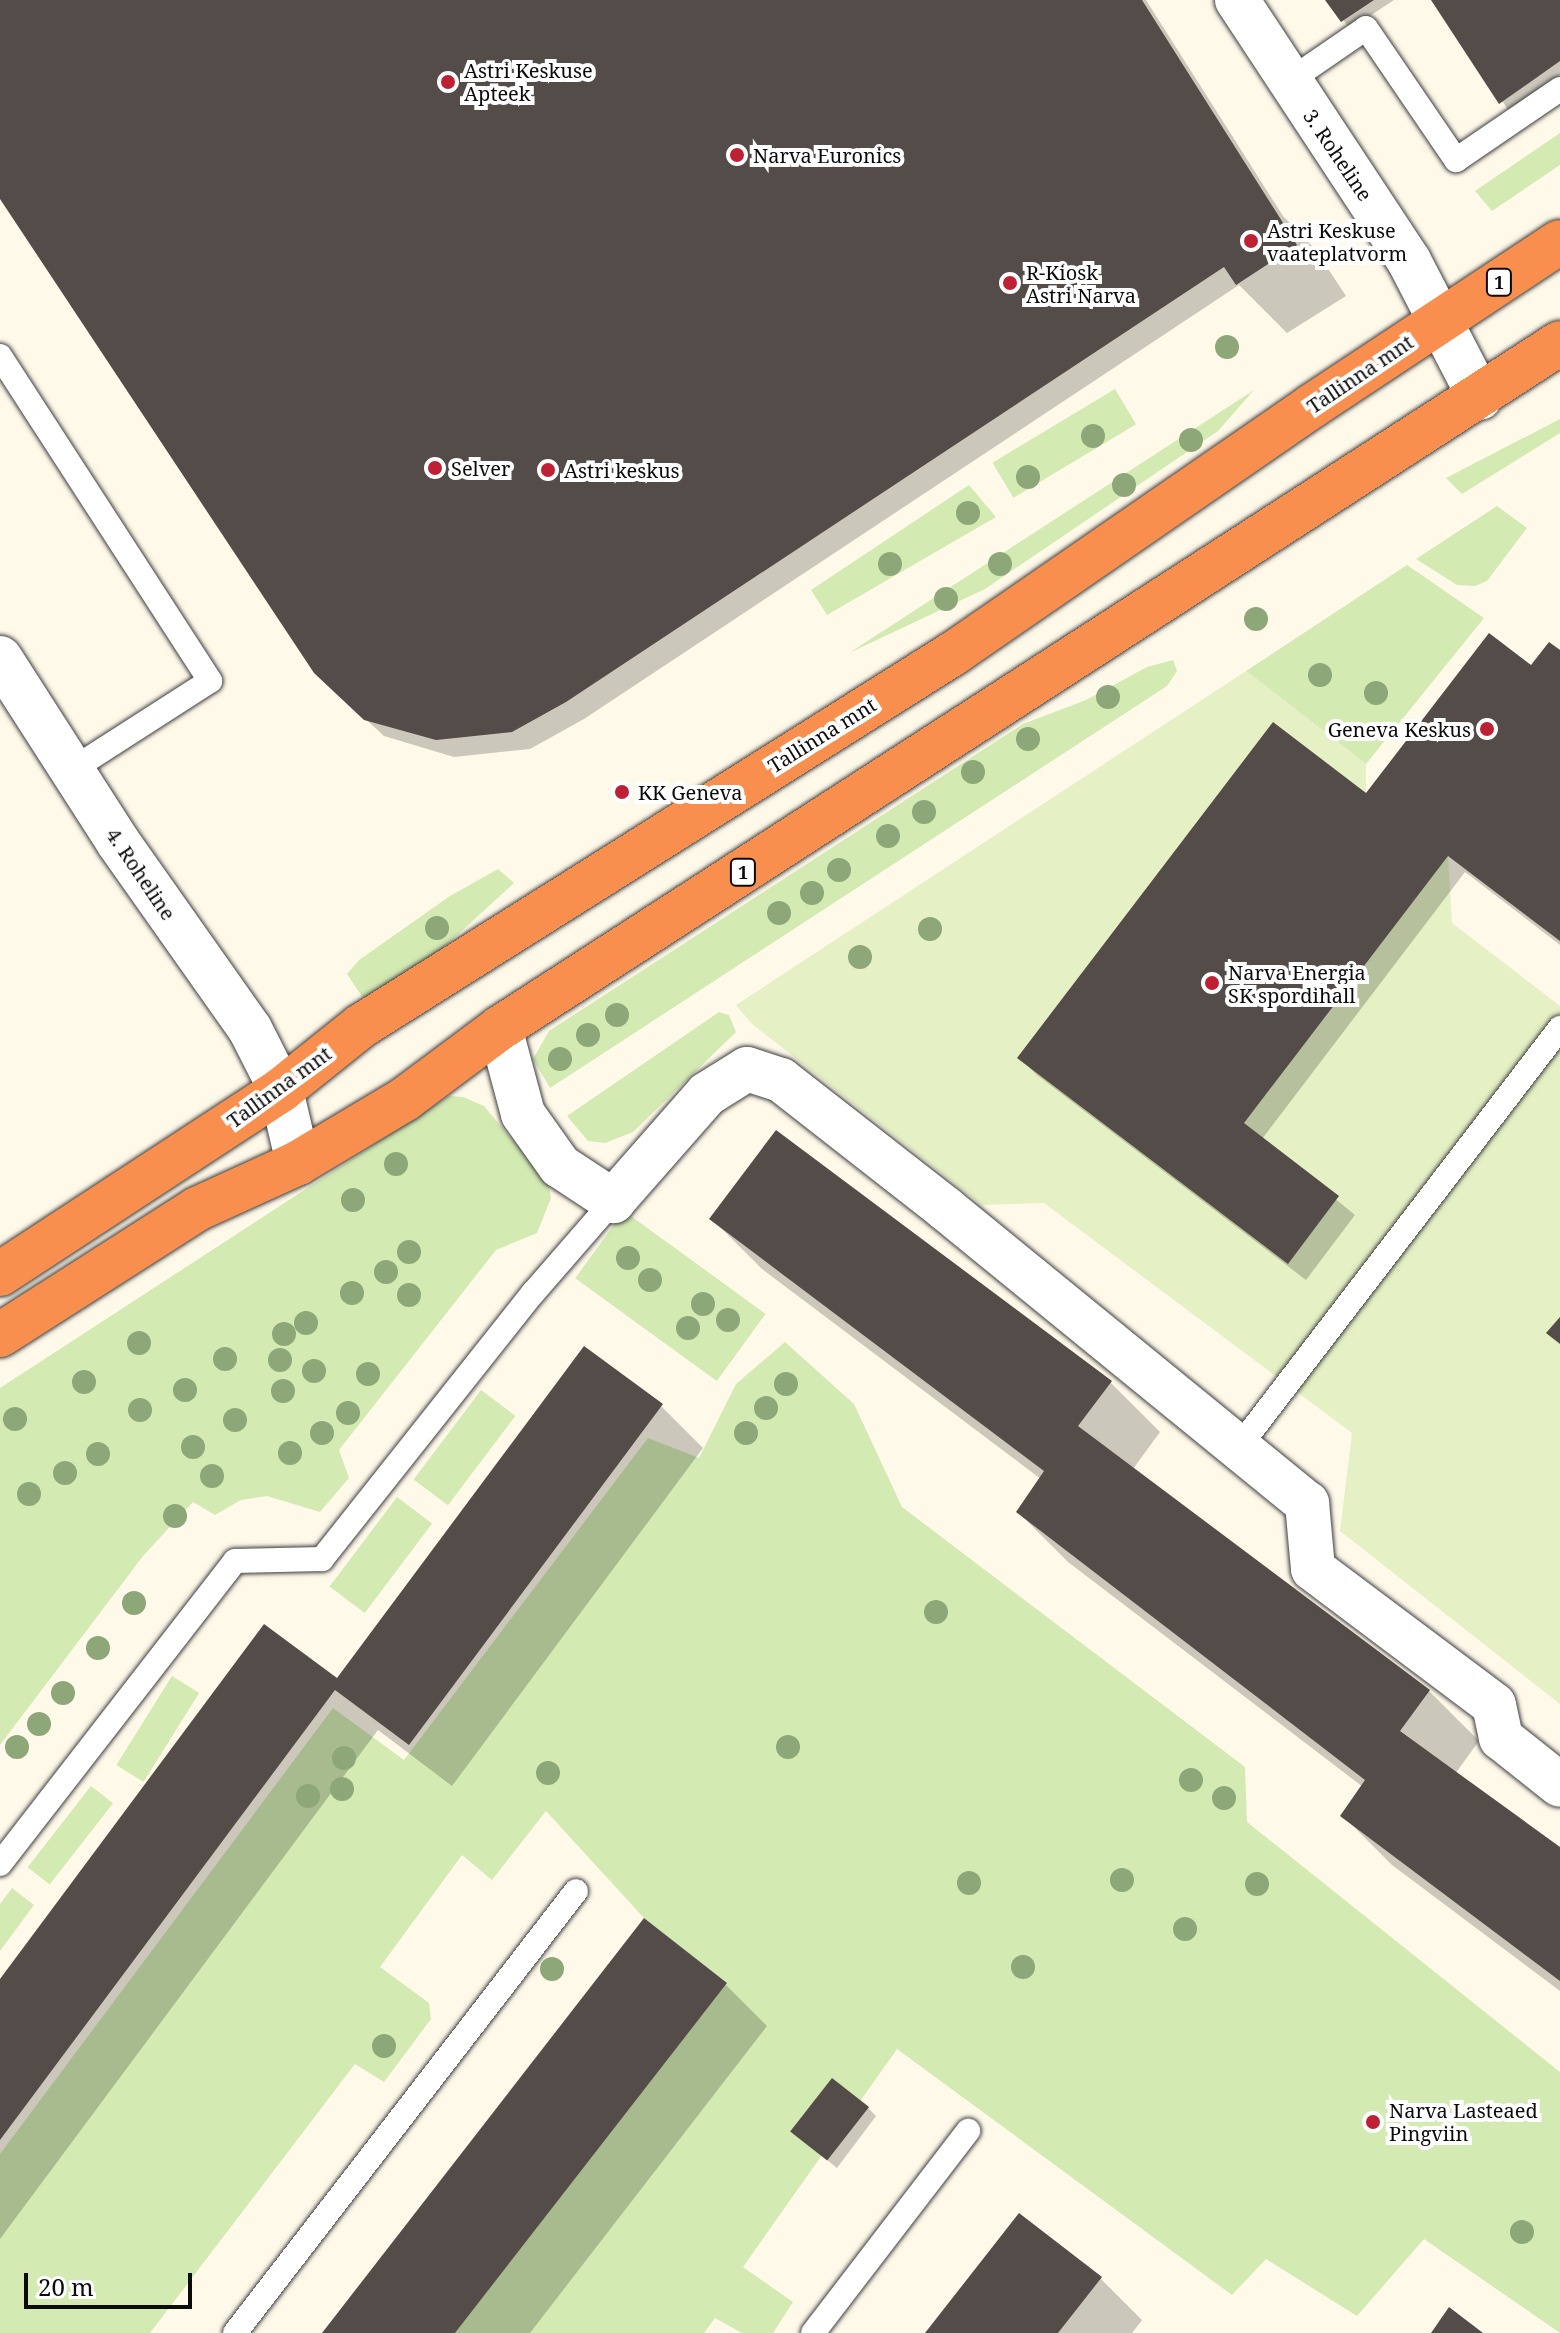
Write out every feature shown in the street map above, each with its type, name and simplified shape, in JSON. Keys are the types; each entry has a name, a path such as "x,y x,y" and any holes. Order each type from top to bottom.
{"highway":[{"name":"Tallinna mnt","path":"0,1274 281,1090 361,1026 954,653 1560,242"},
{"name":"1","path":"0,1335 197,1209 298,1163 405,1099 500,1028 1480,398 1560,343"}],"street":[{"name":"3. Roheline","path":"1237,0 1409,261 1480,398"},
{"name":"4. Roheline","path":"0,658 192,950 250,1029 281,1090 298,1163"},
{"path":"500,1028 523,1114 560,1166 613,1201 707,1094 747,1069 781,1080 946,1209 1307,1503 1313,1569 1494,1705 1501,1738 1560,1785"}],"lane":[{"path":"1289,81 1366,28 1456,160 1560,89"},
{"path":"0,356 210,681 69,762"},
{"path":"1239,1447 1560,1028"},
{"path":"0,1864 235,1561 322,1559 533,1293 613,1201"},
{"path":"235,2333 576,1891"},
{"path":"813,2333 968,2131"}],"green space":[{"path":"1560,133 1560,165 1492,211 1475,191"},
{"path":"1115,389 1136,424 1014,498 992,463"},
{"path":"1254,390 1218,431 985,589 849,653"},
{"path":"1560,419 1560,433 1462,494 1446,478"},
{"path":"969,485 996,517 827,615 811,590"},
{"path":"1497,506 1527,528 1487,581 1475,586 1457,585 1416,559"},
{"path":"1407,565 1484,618 1366,764 1246,671"},
{"path":"1173,660 1177,671 1167,686 550,1088 533,1059 549,1031 1023,724 1086,700 1147,667"},
{"path":"1246,671 1366,764 1366,793 1448,856 1452,923 1560,1006 1560,1704 1340,1531 1352,1433 1044,1203 982,1205 752,1024 736,1005"},
{"path":"498,869 514,883 443,948 399,984 367,1004 347,974 359,960 450,896"},
{"path":"719,1012 729,1015 736,1032 633,1132 605,1143 588,1141 567,1116"},
{"path":"449,1096 463,1097 484,1106 548,1182 551,1198 537,1233 496,1250 339,1450 349,1478 320,1512 267,1496 241,1500 215,1515 193,1502 143,1556 0,1745 0,1388"},
{"path":"624,1211 766,1314 717,1381 575,1278"},
{"path":"785,1342 854,1404 902,1507 1245,1767 1247,1822 1560,2072 1560,2333 1424,2239 1357,2316 1266,2259 1232,2295 897,2049 743,2267 793,2302 773,2333 742,2333 715,2318 704,2333 455,2333 727,1983 644,1918 546,1811 492,1880 462,1855 380,1967 429,2003 431,2019 384,2082 355,2064 150,2333 0,2333 0,2154 333,1708 404,1760 648,1438 699,1458 736,1384"},
{"path":"481,1390 515,1416 448,1505 414,1479"},
{"path":"397,1497 432,1523 365,1613 330,1586"},
{"path":"172,1676 199,1693 143,1782 116,1765"},
{"path":"91,1786 113,1803 50,1884 28,1867"},
{"path":"12,1888 34,1905 0,1951 0,1904"}],"building":[{"name":"Astri keskus","path":"0,0 1142,0 1297,245 1236,285 1224,267 566,702 512,732 436,740 364,720 314,673 0,199"},
{"path":"1325,0 1374,0 1341,22"},
{"path":"1431,0 1560,0 1560,61 1499,104"},
{"name":"Narva Energia SK spordihall","path":"1489,633 1531,665 1549,642 1560,650 1560,941 1448,856 1244,1123 1339,1196 1288,1264 1017,1058 1273,722 1366,793"},
{"path":"776,1130 1112,1381 1078,1426 1430,1690 1400,1731 1560,1847 1560,1981 1340,1816 1365,1780 1016,1512 1044,1471 709,1219"},
{"path":"1560,1317 1560,1344 1546,1333"},
{"path":"584,1346 663,1404 409,1745 335,1690 0,2140 0,1979 264,1624 337,1678"},
{"path":"644,1918 727,1983 455,2333 322,2333"},
{"path":"832,2078 869,2107 827,2161 790,2132"},
{"path":"1019,2213 1102,2277 1058,2333 925,2333"},
{"path":"1449,2307 1483,2333 1431,2333"}],"place":[{"name":"Astri Keskuse Apteek","path":"448,82"},
{"name":"Narva Euronics","path":"737,155"},
{"name":"Astri Keskuse vaateplatvorm","path":"1251,241"},
{"name":"R-Kiosk Astri Narva","path":"1010,283"},
{"name":"Selver","path":"435,468"},
{"name":"Astri keskus","path":"548,470"},
{"name":"Geneva Keskus","path":"1487,729"},
{"name":"KK Geneva","path":"622,792"},
{"name":"Narva Energia SK spordihall","path":"1212,983"},
{"name":"Narva Lasteaed Pingviin","path":"1373,2122"}]}
